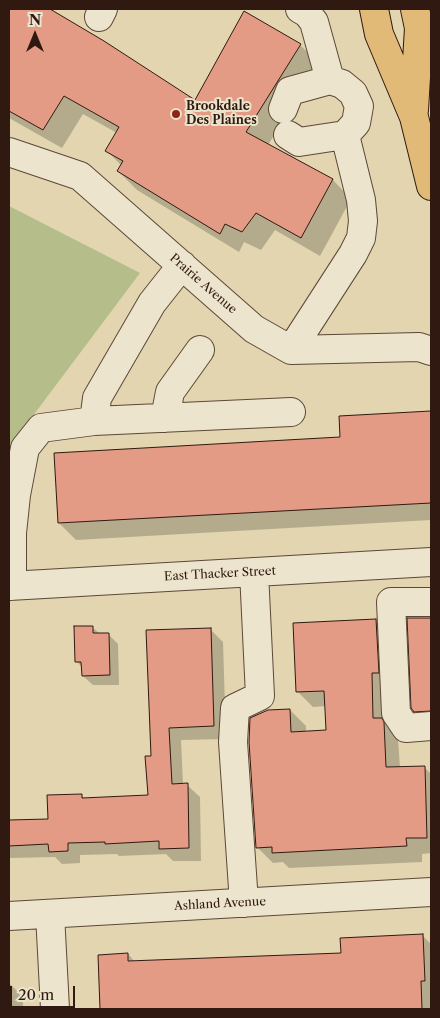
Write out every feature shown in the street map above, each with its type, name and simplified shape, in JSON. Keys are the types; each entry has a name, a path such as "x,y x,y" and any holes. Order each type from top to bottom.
{"main road":[{"path":"374,9 379,34 414,116 431,186"},
{"path":"414,116 419,28 415,9"}],"street":[{"path":"300,9 307,13 314,22 330,80"},
{"path":"330,80 342,84 353,93 358,106 356,123 345,135 299,142 286,122 290,91 330,80"},
{"path":"292,350 353,254 361,238 363,221 361,200 345,135"},
{"name":"Prairie Avenue","path":"9,152 80,176 254,329 292,350"},
{"path":"94,421 97,398 152,303 182,265"},
{"path":"292,350 427,345"},
{"path":"165,418 170,392 200,350"},
{"path":"10,586 16,495 25,448 41,428 94,421 291,412"},
{"name":"East Thacker Street","path":"10,586 431,562"},
{"path":"244,903 233,742 235,708 260,696 254,572"},
{"path":"431,602 390,602 396,713 406,728 431,726"},
{"name":"Ashland Avenue","path":"9,916 431,892"},
{"path":"50,914 55,1009"}],"green space":[{"path":"9,206 140,273 17,437 9,457"}],"building":[{"name":"Brookdale Des Plaines","path":"9,9 50,9 104,41 195,100 244,11 301,44 246,132 333,179 301,238 256,213 242,232 225,224 220,234 117,171 123,161 105,151 119,127 64,96 43,130 9,111"},
{"path":"431,411 431,503 58,523 54,453 340,437 339,416"},
{"path":"407,618 431,618 431,711 414,712 411,708"},
{"path":"376,619 379,673 372,673 373,718 382,718 384,722 386,767 425,766 427,838 406,838 407,846 272,853 272,847 256,848 249,742 250,718 268,710 290,709 291,732 326,730 324,691 296,692 293,623"},
{"path":"74,626 93,626 93,633 109,633 110,675 82,676 81,662 75,662"},
{"path":"211,628 214,726 169,728 172,784 188,783 189,848 159,849 159,841 105,844 105,842 68,843 68,851 49,852 48,844 9,846 9,820 48,819 47,795 82,794 82,798 148,795 145,756 151,756 146,630"},
{"path":"423,934 425,981 421,981 422,1009 100,1009 98,955 128,953 128,961 341,953 340,938"}],"place":[{"name":"Brookdale Des Plaines","path":"176,114"}]}
